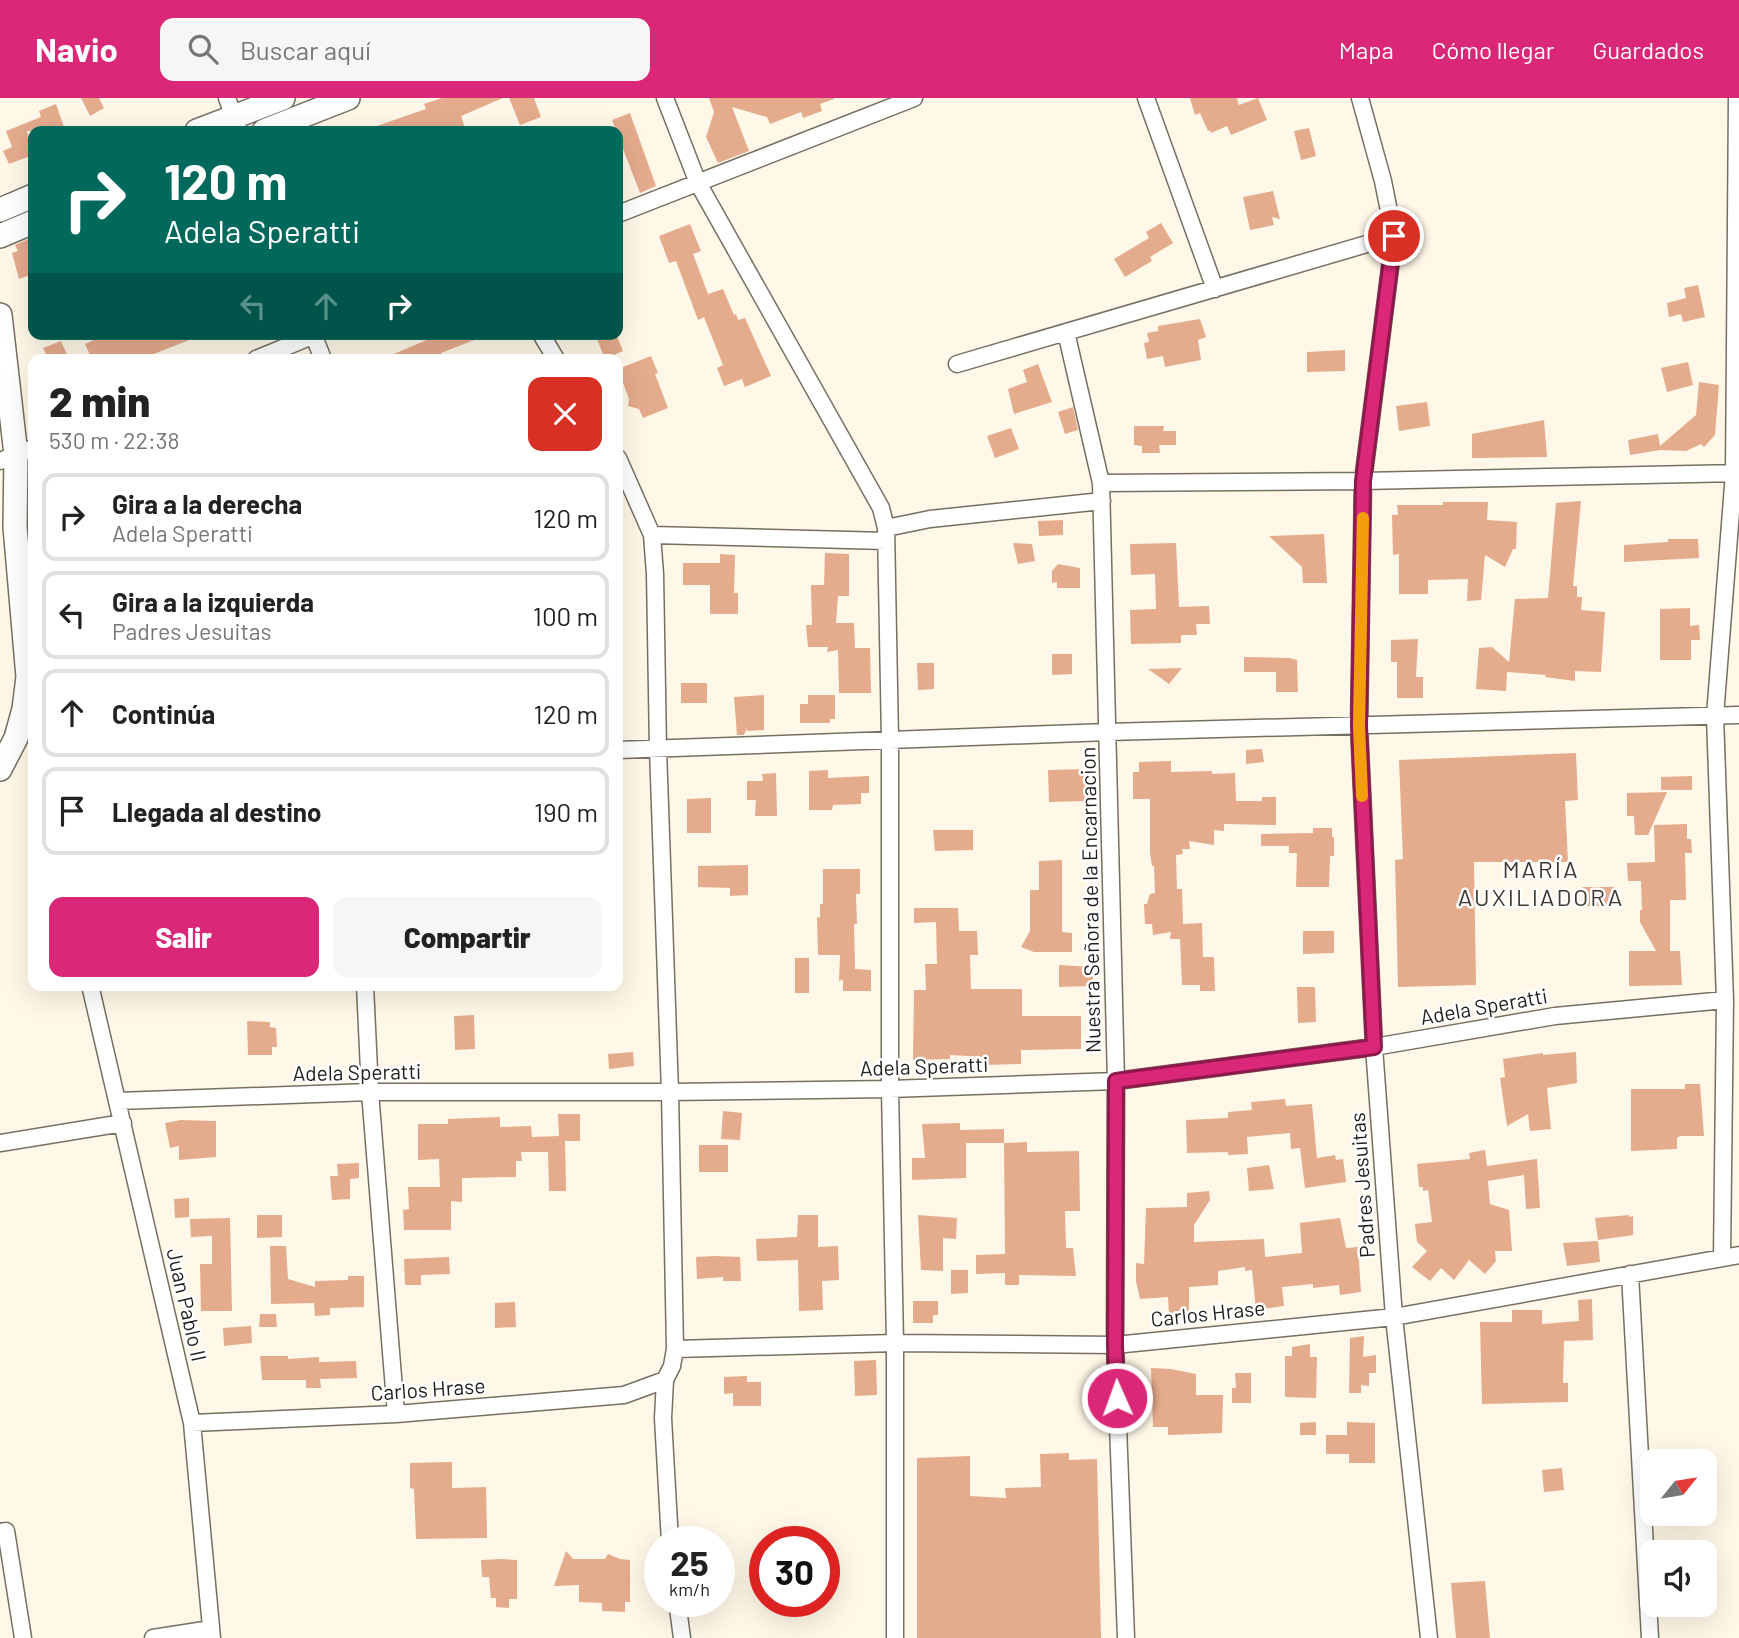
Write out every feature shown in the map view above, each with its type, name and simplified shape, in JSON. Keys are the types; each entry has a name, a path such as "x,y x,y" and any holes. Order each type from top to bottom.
{"main road":[{"path":"208,126 283,98"},
{"path":"277,126 348,98"},
{"path":"0,209 28,198"},
{"path":"0,236 28,224"},
{"path":"0,315 16,454 15,527 28,677 24,709 8,734 0,769"},
{"path":"0,477 15,527"}],"street":[{"path":"665,98 698,183 881,508 886,534 890,740 890,1089 895,1343 895,1638"},
{"path":"623,212 914,98"},
{"path":"1146,98 1215,289"},
{"name":"Padres Jesuitas","path":"1360,98 1383,181 1394,236 1363,481 1359,726 1374,1047 1394,1317 1429,1638"},
{"path":"1722,1258 1725,1000 1715,716 1736,473 1738,98"},
{"path":"957,364 1394,236"},
{"name":"Nuestra Señora de la Encarnacion","path":"1066,332 1101,483 1102,501 1116,1081 1115,1345 1126,1638"},
{"path":"268,354 303,340"},
{"path":"623,469 652,535 655,574 675,1349 672,1366 665,1380 663,1418 669,1526"},
{"path":"1101,483 1363,481 1736,473"},
{"path":"652,535 886,534 930,519 1102,501"},
{"path":"623,750 1108,732 1739,715"},
{"name":"Juan Pablo II","path":"91,991 192,1423 212,1634"},
{"path":"365,991 370,1092 396,1414"},
{"name":"Adela Speratti","path":"118,1101 370,1092 670,1093 1116,1081 1374,1047 1555,1016 1725,1000"},
{"path":"0,1143 122,1123"},
{"name":"Carlos Hrase","path":"675,1349 895,1343 1115,1345 1394,1317 1739,1255"},
{"path":"1630,1274 1650,1638"},
{"name":"Carlos Hrase","path":"192,1423 396,1414 624,1395 665,1380"},
{"path":"0,1532 6,1531 23,1638"},
{"path":"679,1617 681,1638"},
{"path":"153,1638 212,1634"}],"building":[{"path":"81,98 99,98 104,108 90,116"},
{"path":"442,98 503,98 461,116 464,126 377,126 426,109 424,104"},
{"path":"509,98 534,98 541,117 520,125"},
{"path":"709,98 834,99 820,104 822,111 803,118 801,112 770,124 767,117 732,107 749,151 718,163 706,137 714,112"},
{"path":"1190,98 1237,98 1239,105 1258,98 1267,120 1231,135 1227,126 1211,133 1200,113 1195,115"},
{"path":"56,104 64,126 28,126 28,157 9,164 3,151 12,147 6,131 41,117 39,111"},
{"path":"630,113 656,186 640,193 623,149 623,126 614,126 612,120"},
{"path":"1309,128 1316,156 1301,160 1294,131"},
{"path":"1273,191 1280,219 1272,217 1274,225 1250,230 1243,197"},
{"path":"1161,223 1173,243 1150,257 1152,261 1125,277 1114,259 1149,238 1146,232"},
{"path":"690,224 701,251 693,254 708,294 723,289 734,315 736,314 738,320 745,318 771,376 745,387 742,379 724,386 717,368 723,365 704,317 698,320 676,261 669,263 659,236"},
{"path":"28,239 28,276 19,279 12,253 18,251 15,245"},
{"path":"1698,285 1705,317 1683,322 1681,314 1669,317 1667,303 1686,298 1684,288"},
{"path":"1200,319 1206,337 1198,340 1201,360 1165,367 1163,356 1147,359 1144,343 1149,342 1147,333 1158,331 1158,326"},
{"path":"94,340 189,340 154,354 90,354 85,344"},
{"path":"427,340 474,340 441,354 394,354"},
{"path":"597,340 618,340 623,351 603,354"},
{"path":"61,341 67,354 46,354 43,348"},
{"path":"1345,350 1345,371 1307,372 1307,352"},
{"path":"651,356 668,408 643,418 639,409 628,406 623,367"},
{"path":"1688,362 1693,385 1667,392 1661,368"},
{"path":"1038,364 1052,402 1014,414 1008,389 1027,382 1023,370"},
{"path":"1699,382 1719,385 1715,435 1704,447 1701,444 1686,451 1660,450 1630,455 1628,440 1658,434 1660,446 1696,415"},
{"path":"1427,402 1430,426 1399,431 1396,406"},
{"path":"1073,407 1078,430 1065,434 1058,412"},
{"path":"1544,420 1547,457 1472,458 1472,434"},
{"path":"1134,426 1164,426 1163,431 1176,431 1176,445 1159,445 1160,453 1142,453 1142,446 1134,445"},
{"path":"1011,428 1019,449 995,458 987,436"},
{"path":"1581,501 1573,586 1577,586 1577,597 1582,597 1581,610 1605,612 1601,672 1575,671 1575,681 1545,677 1546,675 1507,672 1506,691 1476,689 1479,648 1492,647 1509,662 1515,599 1548,598 1556,503"},
{"path":"1443,502 1488,502 1487,520 1517,522 1516,549 1513,549 1505,567 1485,555 1481,600 1467,601 1468,579 1428,580 1428,594 1399,594 1399,554 1393,555 1392,515 1398,515 1397,505 1443,505"},
{"path":"1063,520 1063,535 1039,536 1038,521"},
{"path":"1324,534 1327,583 1303,583 1302,567 1269,536"},
{"path":"1668,539 1698,539 1699,558 1624,562 1624,545 1668,542"},
{"path":"1013,543 1032,544 1035,561 1018,564"},
{"path":"1176,543 1179,607 1209,606 1210,624 1196,624 1197,635 1181,635 1181,643 1131,644 1130,610 1156,609 1155,574 1131,575 1130,544"},
{"path":"825,553 849,554 849,596 838,596 836,623 854,623 855,648 870,648 871,693 839,693 838,650 827,652 828,647 808,647 806,625 812,625 811,585 824,585"},
{"path":"720,554 735,555 734,593 738,593 738,614 710,614 710,585 683,585 683,563 720,563"},
{"path":"1058,564 1080,568 1080,588 1057,588 1057,582 1052,583 1052,571"},
{"path":"1690,608 1690,626 1699,625 1700,640 1691,640 1691,660 1660,660 1660,609"},
{"path":"1418,639 1416,677 1423,677 1423,698 1397,698 1397,662 1391,662 1391,640"},
{"path":"1052,654 1072,654 1072,674 1052,675"},
{"path":"1244,657 1297,660 1298,692 1276,692 1276,672 1244,672"},
{"path":"917,663 934,663 934,689 918,690"},
{"path":"1182,668 1169,684 1148,669"},
{"path":"681,683 707,683 707,703 681,703"},
{"path":"764,695 764,730 747,731 747,728 744,735 737,735 734,697"},
{"path":"808,695 835,695 835,719 830,719 830,723 800,723 800,704 808,704"},
{"path":"1262,749 1264,762 1246,764 1246,750"},
{"path":"1576,753 1578,800 1565,801 1568,862 1474,862 1476,985 1398,987 1395,860 1403,859 1399,760"},
{"path":"1171,761 1171,772 1235,773 1236,801 1262,801 1262,797 1276,797 1276,825 1224,824 1224,831 1214,830 1214,845 1189,841 1190,849 1182,849 1183,854 1176,855 1177,889 1182,889 1183,924 1202,923 1203,957 1214,957 1215,991 1200,991 1200,985 1182,985 1180,939 1170,939 1171,932 1153,935 1152,924 1145,924 1144,904 1147,904 1150,894 1155,893 1154,866 1150,853 1150,799 1133,799 1133,772 1139,772 1139,762"},
{"path":"1085,769 1086,801 1049,802 1048,770"},
{"path":"828,770 828,778 869,776 869,793 861,793 861,804 833,805 832,810 809,810 809,771"},
{"path":"776,773 777,816 755,816 756,800 747,800 747,781 763,781 762,774"},
{"path":"1692,776 1692,790 1661,790 1661,777"},
{"path":"1667,792 1648,835 1635,835 1634,816 1627,816 1627,793"},
{"path":"711,798 711,833 687,833 687,799"},
{"path":"1687,824 1687,839 1691,839 1692,853 1685,853 1686,900 1670,900 1670,951 1680,951 1682,985 1629,986 1629,951 1656,951 1640,922 1641,881 1628,881 1627,863 1655,862 1654,825"},
{"path":"1313,828 1332,828 1334,856 1330,856 1329,887 1296,887 1297,853 1289,853 1289,846 1261,846 1261,834 1313,833"},
{"path":"933,830 973,830 973,850 935,851"},
{"path":"1062,860 1062,932 1072,933 1072,952 1034,952 1021,947 1030,931 1030,890 1039,890 1039,861"},
{"path":"748,865 748,895 730,896 730,888 698,887 698,866"},
{"path":"823,869 860,869 860,894 856,894 857,924 854,924 855,969 871,970 871,991 843,991 843,979 839,981 840,955 818,955 817,917 820,918 820,904 823,904"},
{"path":"1582,887 1615,887 1615,903 1607,903 1607,906 1582,906"},
{"path":"914,908 958,908 959,931 977,931 978,955 970,955 971,989 1022,989 1022,1016 1081,1016 1081,1049 1021,1050 1021,1064 985,1065 985,1057 950,1055 950,1059 913,1060 914,990 926,990 925,964 937,964 936,922 914,923"},
{"path":"1303,931 1334,931 1334,953 1303,954"},
{"path":"795,958 809,958 809,993 795,993"},
{"path":"1059,965 1093,967 1093,986 1059,987"},
{"path":"1297,987 1315,987 1316,1022 1298,1023"},
{"path":"474,1015 475,1049 455,1050 454,1016"},
{"path":"247,1021 270,1022 270,1027 276,1028 277,1047 272,1047 272,1055 248,1055"},
{"path":"633,1052 634,1066 609,1069 608,1054"},
{"path":"1576,1052 1577,1083 1547,1088 1551,1129 1530,1131 1528,1114 1507,1126 1500,1078 1505,1077 1503,1059 1543,1053"},
{"path":"1685,1084 1700,1084 1704,1136 1680,1136 1677,1138 1677,1149 1631,1151 1631,1089 1685,1089"},
{"path":"1285,1099 1286,1106 1312,1104 1317,1158 1335,1155 1336,1160 1343,1159 1346,1182 1305,1188 1300,1148 1291,1149 1290,1133 1247,1137 1248,1154 1187,1153 1186,1120 1228,1118 1228,1112 1252,1110 1251,1102"},
{"path":"723,1111 742,1113 740,1140 721,1139"},
{"path":"558,1114 580,1114 580,1141 565,1141 566,1191 549,1191 548,1152 521,1152 522,1161 516,1161 516,1177 462,1178 462,1202 451,1201 451,1230 404,1230 403,1210 409,1209 408,1187 440,1187 439,1159 418,1160 418,1124 448,1124 448,1119 500,1117 500,1127 531,1126 532,1137 559,1136"},
{"path":"181,1120 216,1121 216,1157 179,1160 179,1146 170,1148 165,1123"},
{"path":"960,1123 960,1130 1004,1129 1004,1143 966,1143 966,1178 912,1180 912,1158 925,1158 922,1124"},
{"path":"1027,1142 1027,1152 1079,1151 1080,1211 1065,1211 1066,1248 1073,1248 1076,1276 1019,1275 1019,1285 1005,1285 1005,1273 976,1274 976,1255 1005,1254 1004,1143"},
{"path":"699,1145 728,1145 728,1172 699,1172"},
{"path":"1485,1150 1487,1166 1537,1159 1540,1208 1526,1209 1524,1175 1488,1181 1490,1204 1509,1210 1512,1251 1495,1251 1496,1261 1485,1274 1469,1260 1454,1280 1441,1268 1430,1281 1412,1267 1427,1251 1417,1242 1415,1224 1432,1222 1428,1190 1423,1191 1423,1187 1419,1187 1417,1164 1470,1159 1469,1153"},
{"path":"359,1163 359,1178 350,1179 350,1199 332,1200 330,1176 338,1176 337,1164"},
{"path":"1269,1165 1274,1189 1249,1191 1247,1168"},
{"path":"1209,1191 1210,1200 1194,1225 1194,1242 1264,1239 1265,1257 1302,1253 1300,1223 1340,1218 1346,1248 1358,1247 1361,1292 1340,1295 1339,1285 1282,1287 1284,1306 1256,1310 1252,1270 1245,1271 1245,1267 1218,1271 1218,1285 1189,1287 1189,1316 1169,1316 1168,1297 1140,1299 1136,1263 1144,1264 1146,1208 1187,1207 1187,1193"},
{"path":"189,1198 189,1217 175,1218 174,1199"},
{"path":"257,1215 282,1215 282,1237 257,1238"},
{"path":"798,1215 818,1215 818,1247 838,1246 839,1280 822,1281 823,1310 799,1311 798,1260 757,1261 756,1239 797,1237"},
{"path":"918,1215 957,1218 956,1239 943,1238 943,1271 921,1270"},
{"path":"1633,1216 1633,1235 1598,1240 1595,1218"},
{"path":"230,1218 232,1311 201,1311 200,1264 212,1264 212,1236 191,1237 190,1219"},
{"path":"1598,1241 1600,1262 1567,1266 1563,1243"},
{"path":"270,1246 286,1246 288,1279 315,1287 315,1281 348,1280 348,1276 364,1276 364,1307 330,1308 330,1315 315,1316 314,1303 271,1304"},
{"path":"449,1257 450,1274 421,1275 421,1285 405,1285 404,1259"},
{"path":"696,1257 740,1257 741,1281 723,1281 723,1277 697,1279"},
{"path":"951,1270 968,1270 968,1293 951,1294"},
{"path":"1592,1299 1593,1340 1564,1341 1563,1383 1568,1383 1568,1402 1482,1404 1480,1322 1512,1322 1512,1310 1542,1310 1542,1324 1579,1321 1578,1300"},
{"path":"913,1301 938,1301 938,1315 933,1315 933,1323 913,1323"},
{"path":"515,1302 516,1327 495,1328 495,1303"},
{"path":"260,1314 276,1314 277,1327 259,1327"},
{"path":"251,1326 252,1343 224,1346 223,1328"},
{"path":"1364,1336 1363,1357 1376,1355 1376,1373 1369,1373 1369,1386 1361,1385 1361,1393 1349,1393 1350,1338"},
{"path":"1310,1344 1310,1357 1317,1357 1316,1398 1285,1397 1285,1356 1292,1356 1292,1347"},
{"path":"260,1356 288,1356 288,1359 319,1357 319,1362 356,1361 357,1378 320,1379 321,1388 306,1388 306,1380 262,1380"},
{"path":"876,1360 877,1395 855,1396 854,1361"},
{"path":"1151,1368 1196,1374 1196,1395 1223,1395 1222,1433 1168,1435 1168,1427 1153,1427"},
{"path":"1235,1373 1251,1373 1251,1403 1232,1403 1232,1388 1236,1388"},
{"path":"747,1376 747,1382 761,1382 761,1406 733,1406 733,1393 724,1394 724,1377"},
{"path":"1316,1422 1316,1435 1300,1435 1300,1423"},
{"path":"1347,1422 1375,1423 1375,1463 1349,1463 1349,1454 1326,1454 1326,1435 1347,1435"},
{"path":"1069,1453 1069,1460 1097,1459 1101,1638 917,1638 917,1458 970,1456 970,1496 1006,1498 1005,1488 1041,1487 1040,1454"},
{"path":"452,1462 452,1488 486,1487 487,1538 416,1539 410,1463"},
{"path":"1562,1468 1564,1490 1544,1492 1542,1470"},
{"path":"566,1551 573,1559 605,1559 608,1554 630,1560 630,1602 625,1602 625,1612 602,1611 602,1603 579,1602 579,1585 554,1586"},
{"path":"481,1560 517,1560 517,1599 509,1599 509,1608 496,1607 496,1598 491,1598 489,1577 482,1577"},
{"path":"1485,1581 1490,1638 1456,1638 1451,1583"}],"slow traffic":[{"path":"1362,796 1359,726 1363,518"}],"district":[{"name":"MARÍA AUXILIADORA","path":"1541,884"}],"route":[{"path":"1117,1398 1116,1081 1374,1047 1359,726 1363,481 1394,236"}]}
